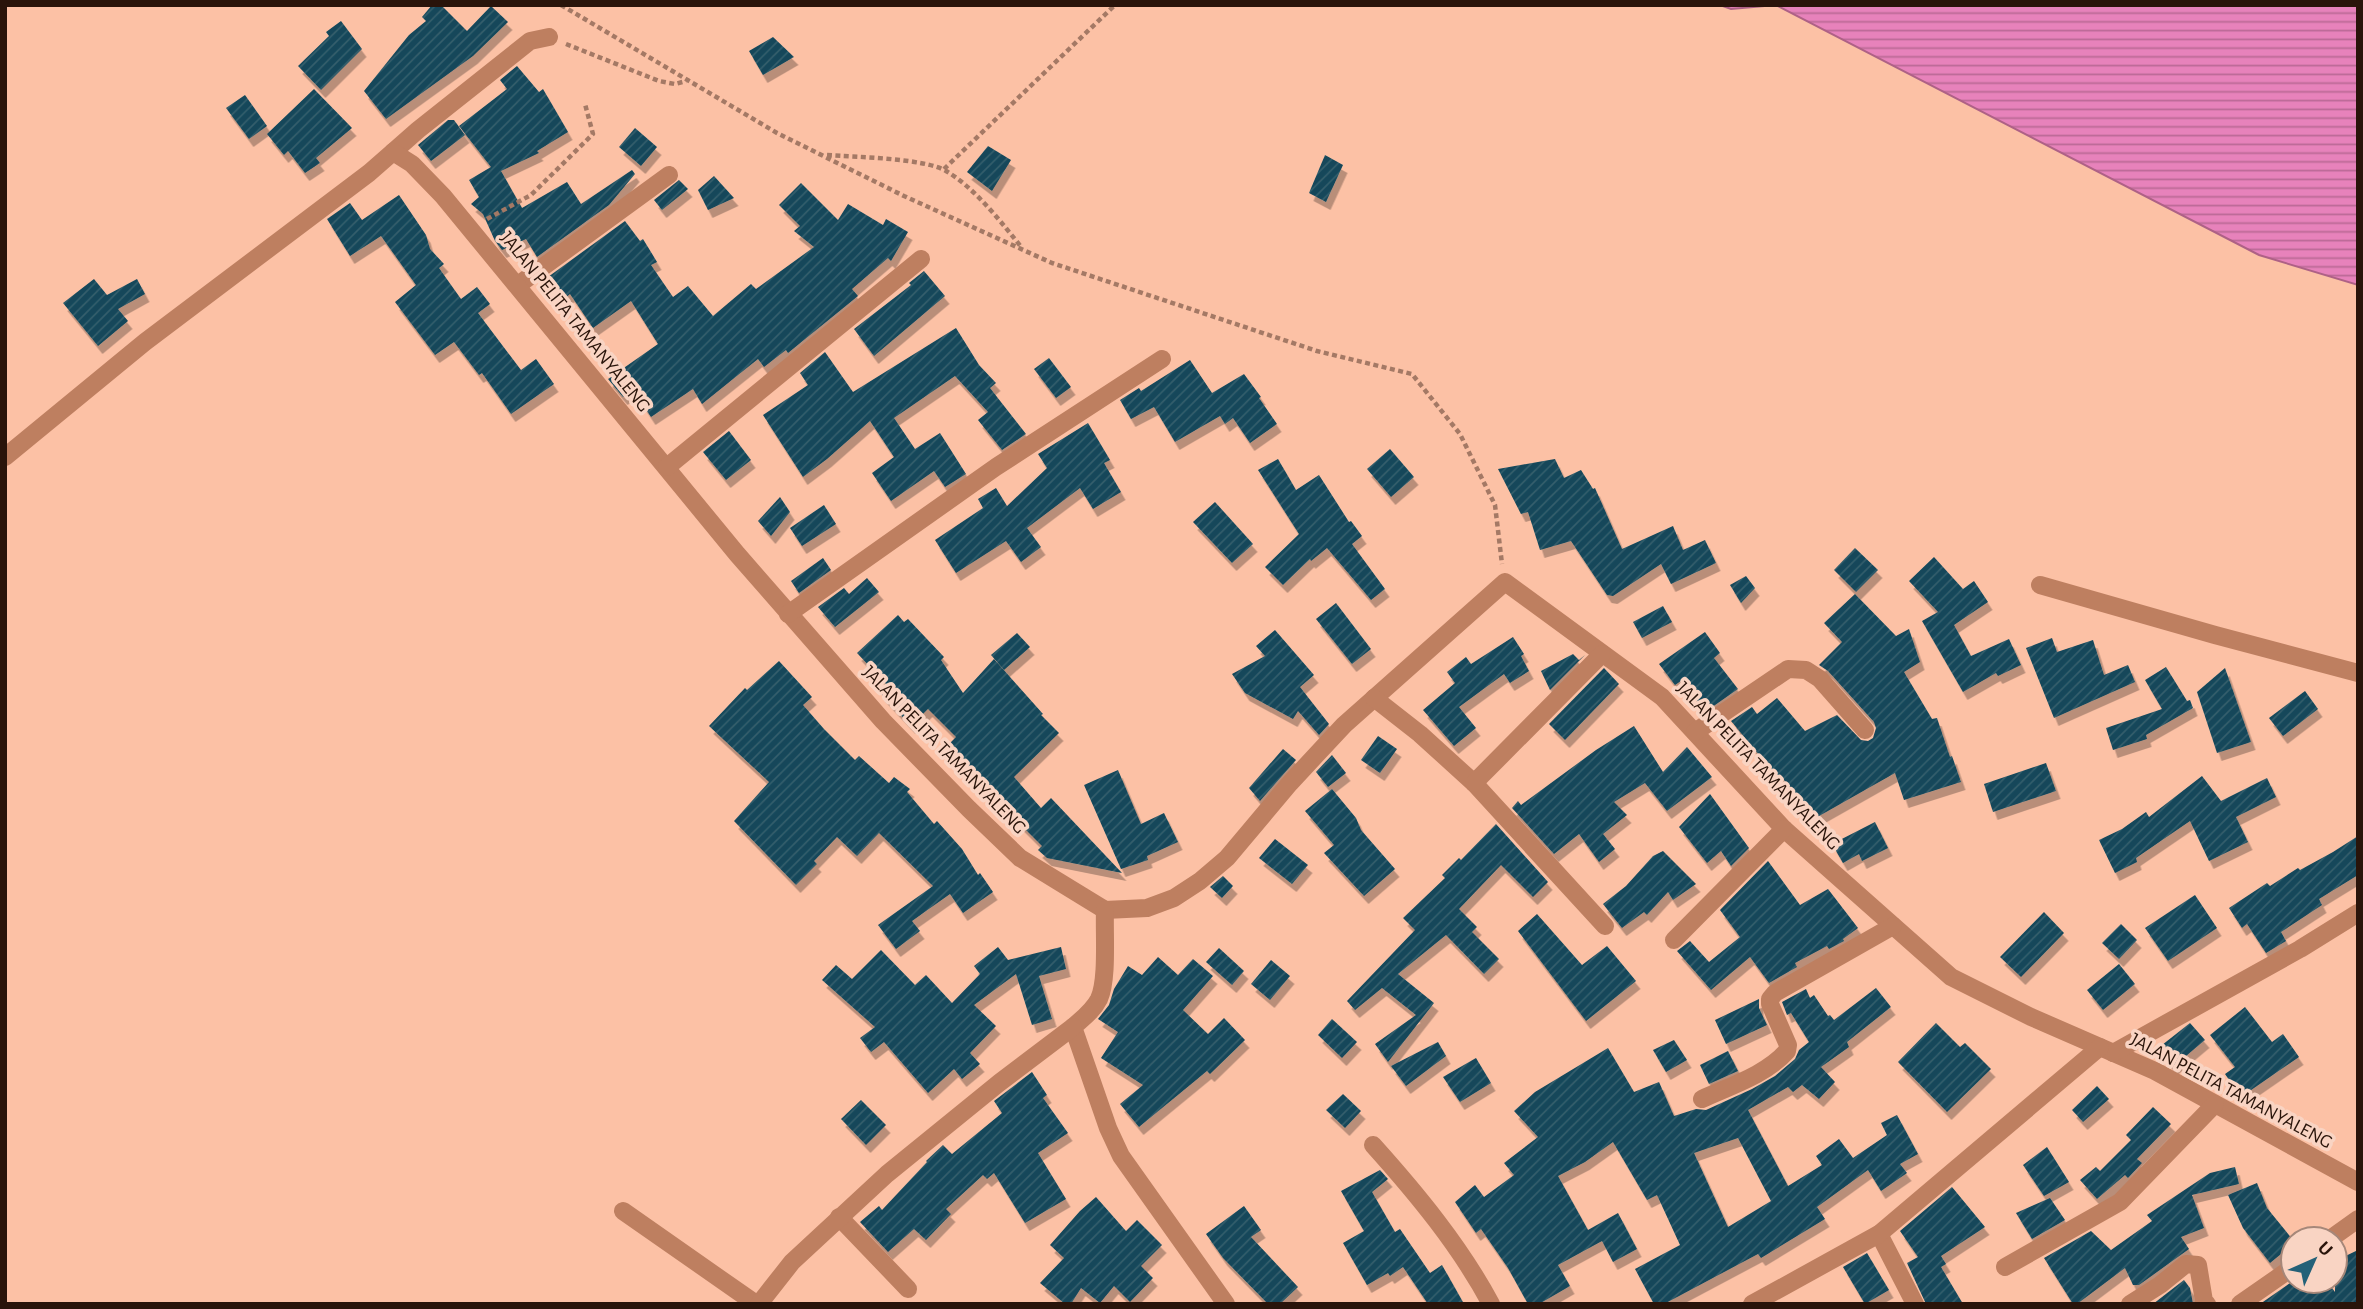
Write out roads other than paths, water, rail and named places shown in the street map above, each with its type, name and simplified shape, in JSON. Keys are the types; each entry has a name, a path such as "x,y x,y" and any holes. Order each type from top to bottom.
{"street":[{"path":"5,457 145,342 369,173 418,130 530,41 549,37"},
{"name":"JALAN PELITA TAMANYALENG","path":"393,152 429,179 788,614 883,721 1020,858 1105,910"},
{"path":"518,285 669,176"},
{"path":"667,467 920,259"},
{"path":"788,614 996,467 1162,359"},
{"name":"JALAN PELITA TAMANYALENG","path":"1374,698 1505,582 1662,697 1784,829 1951,977 2031,1017 2155,1071 2358,1182"},
{"path":"2040,585 2358,673"},
{"path":"1474,783 1602,654"},
{"path":"1695,732 1788,670 1806,670 1820,679 1865,730"},
{"path":"623,1211 757,1304 792,1262 887,1174 1091,1011 1102,988 1105,910 1147,908 1174,898 1200,881 1227,858 1314,755 1374,698 1420,734 1474,783 1605,926"},
{"path":"1674,940 1784,829"},
{"path":"1752,1304 1879,1234 2107,1050 2300,949 2358,913"},
{"path":"1702,1100 1745,1080 1787,1051 1788,1045 1770,1004 1775,993 1893,926"},
{"path":"1073,1027 1108,1128 1121,1156 1226,1304"},
{"path":"2005,1266 2120,1202 2215,1104"},
{"path":"1373,1145 1415,1193 1480,1283 1491,1304"},
{"path":"839,1217 908,1289"},
{"path":"1879,1234 1915,1304"},
{"path":"2130,1304 2186,1264 2198,1265 2204,1301 2207,1304"},
{"path":"2240,1304 2279,1276"}]}
